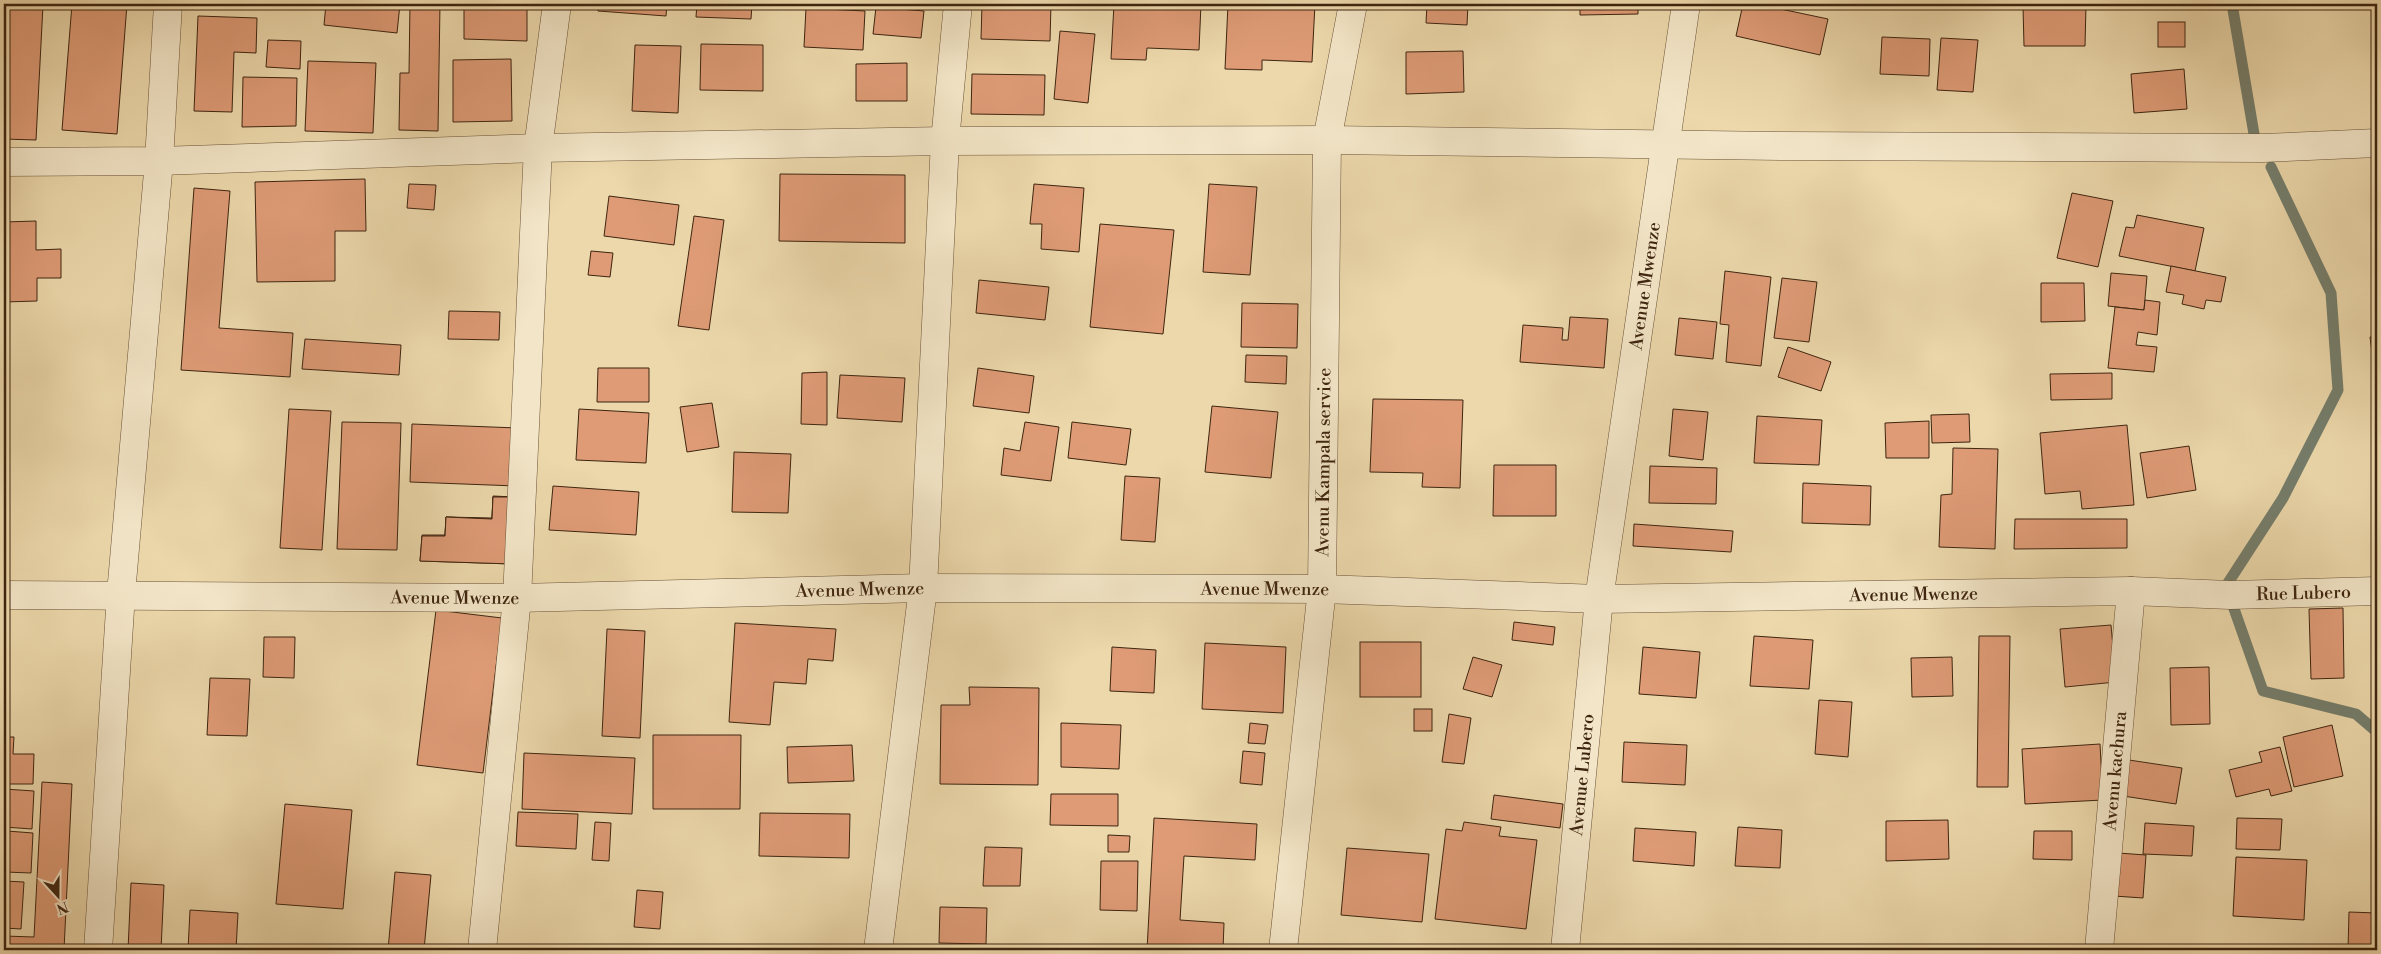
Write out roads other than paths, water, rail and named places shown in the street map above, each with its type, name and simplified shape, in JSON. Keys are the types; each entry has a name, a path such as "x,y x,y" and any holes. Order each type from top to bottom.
{"street":[{"path":"98,950 121,594 160,161 168,4"},
{"path":"482,950 517,598 538,148 557,4"},
{"path":"878,950 923,588 945,140 958,4"},
{"name":"Avenu Kampala service","path":"1283,950 1322,589 1327,140 1353,4"},
{"name":"Avenue Mwenze","path":"1599,599 1686,4"},
{"path":"4,162 160,161 538,148 945,140 1327,140 1665,145 2263,148 2377,143"},
{"name":"Avenue Mwenze","path":"4,596 121,594 517,598 923,588 1322,589 1599,599 2131,591 2230,595"},
{"name":"Avenu kachura","path":"2099,950 2131,591"},
{"name":"Rue Lubero","path":"2230,595 2377,591"},
{"name":"Avenue Lubero","path":"1565,950 1599,599"}],"waterway":[{"path":"2232,4 2254,134"},
{"path":"2271,167 2331,293 2338,390 2283,498 2226,586 2263,691 2356,714 2377,732"}]}
